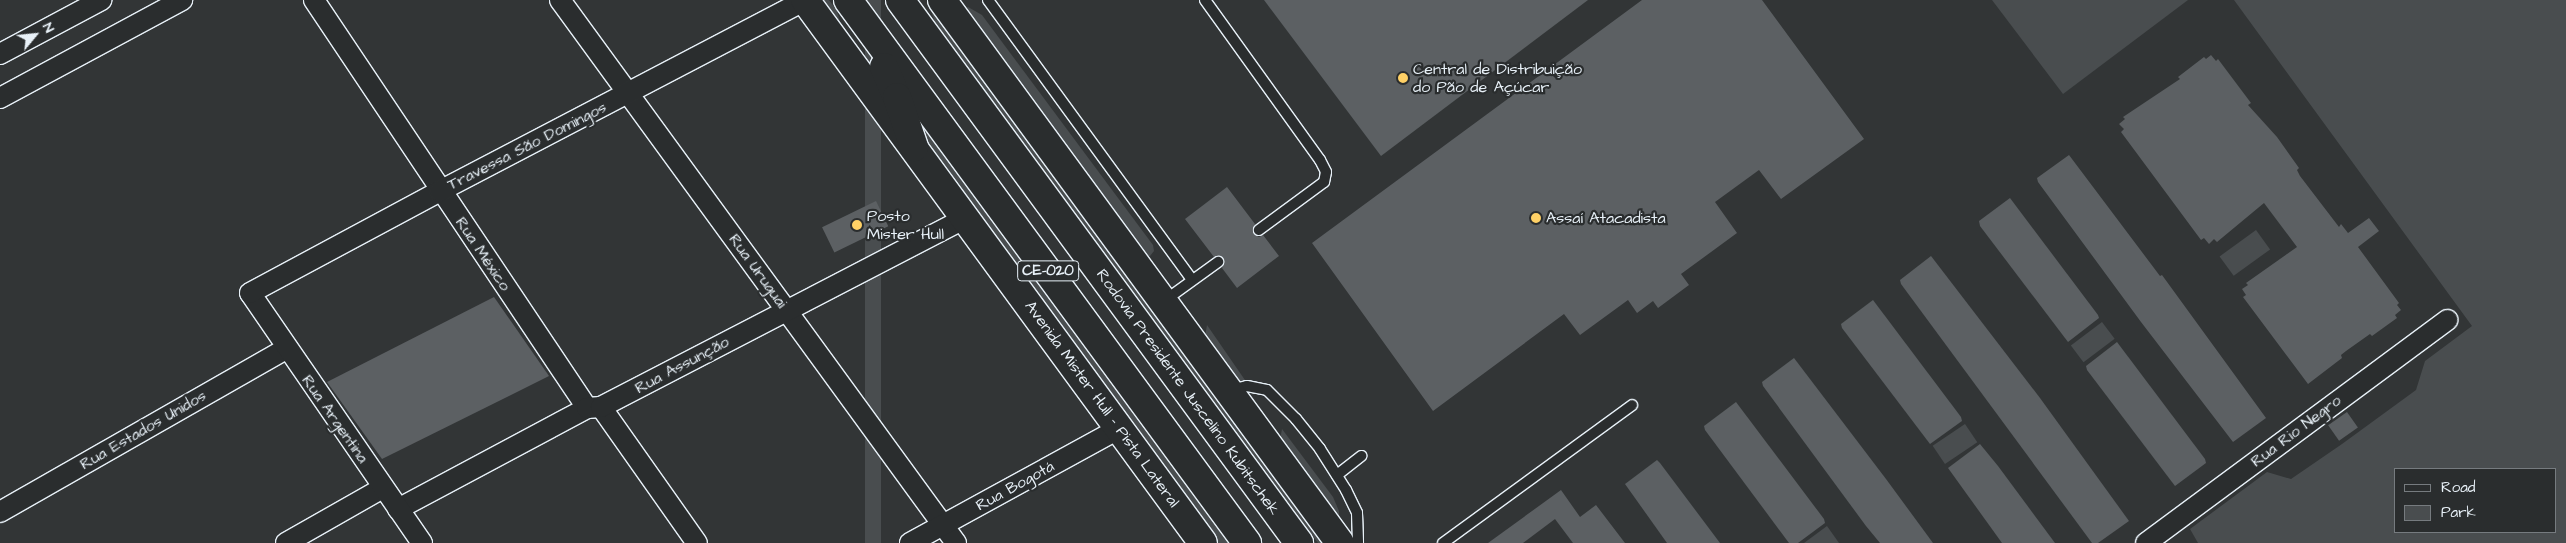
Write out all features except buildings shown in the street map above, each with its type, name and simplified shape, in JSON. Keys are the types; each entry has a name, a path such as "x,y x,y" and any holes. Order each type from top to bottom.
{"main road":[{"name":"Avenida Mister Hull - Pista Lateral","path":"806,0 1204,543"},
{"path":"942,0 1340,543"},
{"name":"Rodovia Presidente Juscelino Kubitschek","path":"903,2 1299,543"},
{"path":"855,9 897,97 914,147"},
{"name":"CE-020","path":"855,9 1247,543"}],"street":[{"path":"0,54 101,0"},
{"path":"0,98 182,0"},
{"name":"Rua México","path":"314,0 440,191 594,408 697,543"},
{"name":"Rua Uruguai","path":"560,0 956,543"},
{"name":"Travessa São Domingos","path":"250,293 440,191 806,0"},
{"name":"Rua Assunção","path":"398,509 966,218"},
{"name":"Rua Argentina","path":"250,293 286,349 422,543"},
{"name":"Rua Rio Negro","path":"2146,543 2447,320"},
{"name":"Rua Estados Unidos","path":"0,512 286,349"},
{"name":"Rua Bogotá","path":"910,543 1120,428"},
{"path":"286,543 383,488"}],"lane":[{"path":"988,0 1192,280"},
{"path":"1205,0 1320,160 1326,172 1324,182 1259,230"},
{"path":"1163,301 1218,262"},
{"path":"1229,391 1247,386 1268,390 1296,418 1337,475 1357,513 1358,543"},
{"path":"1443,543 1632,405"},
{"path":"1337,475 1361,456"}],"green space":[{"path":"817,0 829,0 837,11 840,22 880,79"},
{"path":"865,0 881,0 881,543 865,543"},
{"path":"927,0 931,0 1330,543 1318,543 935,22"},
{"path":"1992,0 2188,0 2063,94"},
{"path":"2234,0 2566,0 2566,543 2198,543 2190,529 2267,472 2291,479 2416,390 2425,361 2472,326"},
{"path":"968,7 982,15 1153,245 1154,251 1150,256 1145,256 964,10"},
{"path":"915,117 1228,543 1214,543 986,232 962,188 914,123"},
{"path":"2256,230 2270,249 2234,276 2220,256"},
{"path":"2102,322 2115,339 2083,362 2071,345"},
{"path":"1207,325 1247,383 1241,385 1205,337"},
{"path":"1965,424 1977,442 1945,464 1933,446"},
{"path":"1282,429 1333,497 1339,511 1339,523 1280,440"},
{"path":"1827,526 1839,543 1804,543"}],"place":[{"name":"Central de Distribuição do Pão de Açúcar","path":"1403,78"},
{"name":"Assaí Atacadista","path":"1536,218"},
{"name":"Posto Mister Hull","path":"857,225"}]}
